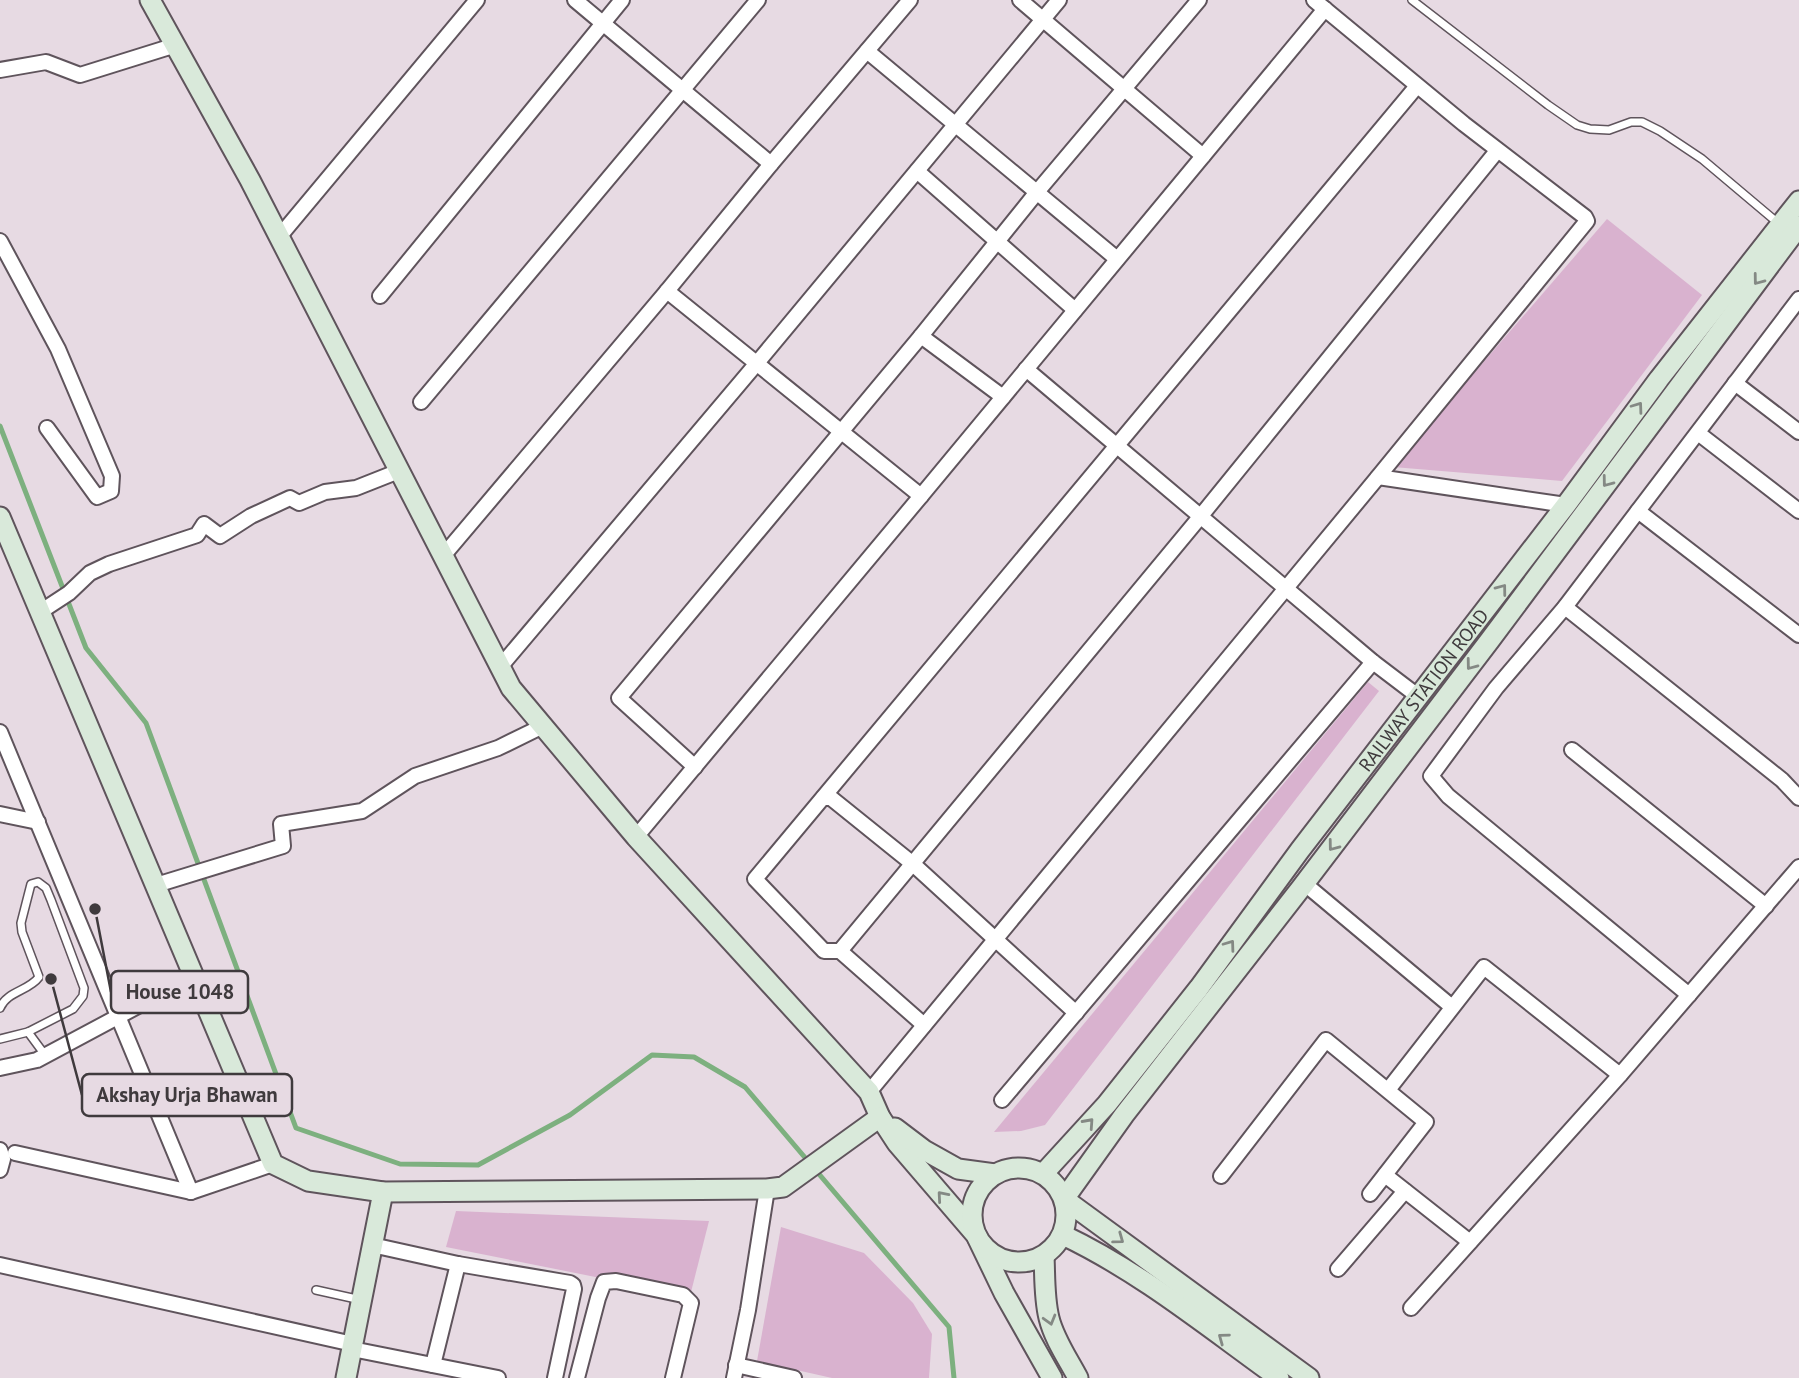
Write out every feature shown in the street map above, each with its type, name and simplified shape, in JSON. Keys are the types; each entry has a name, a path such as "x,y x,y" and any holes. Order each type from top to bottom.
{"street":[{"path":"150,0 250,180 511,688 636,837 869,1091 880,1117 897,1143 976,1235 983,1247 1005,1261 1018,1263 1032,1262 1044,1256 1055,1247 1063,1235 1066,1223 1067,1211 1059,1189 1052,1180 1031,1169 1006,1170 995,1174 984,1183 972,1208 976,1235 1004,1293 1052,1378"},
{"path":"279,237 477,0"},
{"path":"575,0 771,164"},
{"path":"380,296 622,0"},
{"path":"421,402 758,0"},
{"path":"443,556 910,0"},
{"path":"1020,0 1203,156"},
{"path":"500,667 1059,0"},
{"path":"695,767 619,698 1199,0"},
{"path":"636,837 1203,156 1319,4 1497,151 1585,217 1587,221 1378,477 869,1091"},
{"path":"0,69 46,62 80,75 176,45"},
{"path":"867,51 1118,259"},
{"path":"923,1025 840,951 824,951 755,879 1417,86"},
{"path":"840,951 1200,517 1497,151"},
{"path":"917,171 1075,310"},
{"name":"RAILWAY STATION ROAD","path":"1064,1199 1124,1115 1305,884 1490,640 1790,225 1799,201"},
{"name":"RAILWAY STATION ROAD","path":"1043,1174 1107,1104 1182,1009 1659,379 1790,225"},
{"path":"0,241 58,349 112,476 111,491 97,497 47,428"},
{"path":"667,291 921,496"},
{"path":"1689,995 1448,796 1431,776 1496,688 1565,607 1735,383 1794,316 1799,299"},
{"path":"921,336 1003,397"},
{"path":"1026,369 1419,698"},
{"path":"1735,383 1799,432"},
{"path":"1698,433 1799,511"},
{"path":"40,612 69,593 90,573 109,564 197,535 204,524 220,536 251,516 290,498 299,503 325,492 356,488 400,471"},
{"path":"1378,477 1566,505"},
{"path":"1638,511 1799,635"},
{"path":"0,517 273,1164 308,1181 383,1192 767,1189 783,1187 880,1117"},
{"path":"1565,607 1782,780 1799,798"},
{"path":"1002,1100 1373,662"},
{"path":"156,886 283,846 281,824 362,811 415,776 498,748 543,726"},
{"path":"0,732 191,1192"},
{"path":"1572,750 1766,906"},
{"path":"823,798 831,798 913,864 1076,1013"},
{"path":"0,814 38,822"},
{"path":"1411,1307 1620,1075 1799,867"},
{"path":"1305,884 1452,1007"},
{"path":"1388,1090 1484,967 1620,1075"},
{"path":"0,1068 37,1059 194,976"},
{"path":"1221,1176 1326,1040 1426,1122 1370,1194"},
{"path":"880,1117 924,1150 958,1169 995,1174"},
{"path":"0,1150 3,1159 0,1170"},
{"path":"15,1153 191,1192 273,1164"},
{"path":"1385,1175 1470,1242"},
{"path":"767,1189 748,1310 735,1372 794,1378"},
{"path":"1338,1269 1405,1191"},
{"path":"346,1378 383,1192"},
{"path":"1064,1199 1309,1378"},
{"path":"1063,1235 1099,1252 1279,1378"},
{"path":"372,1245 573,1285 575,1289 555,1378"},
{"path":"1044,1256 1049,1320 1078,1378"},
{"path":"433,1365 458,1264"},
{"path":"0,1265 498,1378"},
{"path":"577,1378 604,1282 616,1281 683,1295 691,1303 674,1378"}],"lane":[{"path":"1412,0 1577,125 1609,130 1631,122 1642,122 1661,131 1702,159 1790,225"},
{"path":"0,1008 6,998 39,977 21,923 31,884 38,882 46,888 51,900 84,988 83,996 73,1009 29,1032 0,1039"},
{"path":"29,1032 45,1055"},
{"path":"316,1290 362,1300"}],"shaded area":[{"path":"1607,219 1702,295 1562,481 1393,467"},
{"path":"1368,682 1379,691 1045,1125 1021,1131 994,1132"},
{"path":"456,1211 709,1221 690,1296 446,1247"},
{"path":"781,1227 864,1253 913,1303 932,1334 929,1378 832,1378 757,1361"}],"waterway":[{"path":"0,426 86,648 146,723 296,1128 400,1164 478,1165 570,1115 652,1055 694,1057 745,1087 949,1327 954,1378"}],"place":[{"name":"House 1048","path":"95,909"},
{"name":"Akshay Urja Bhawan","path":"51,979"}]}
